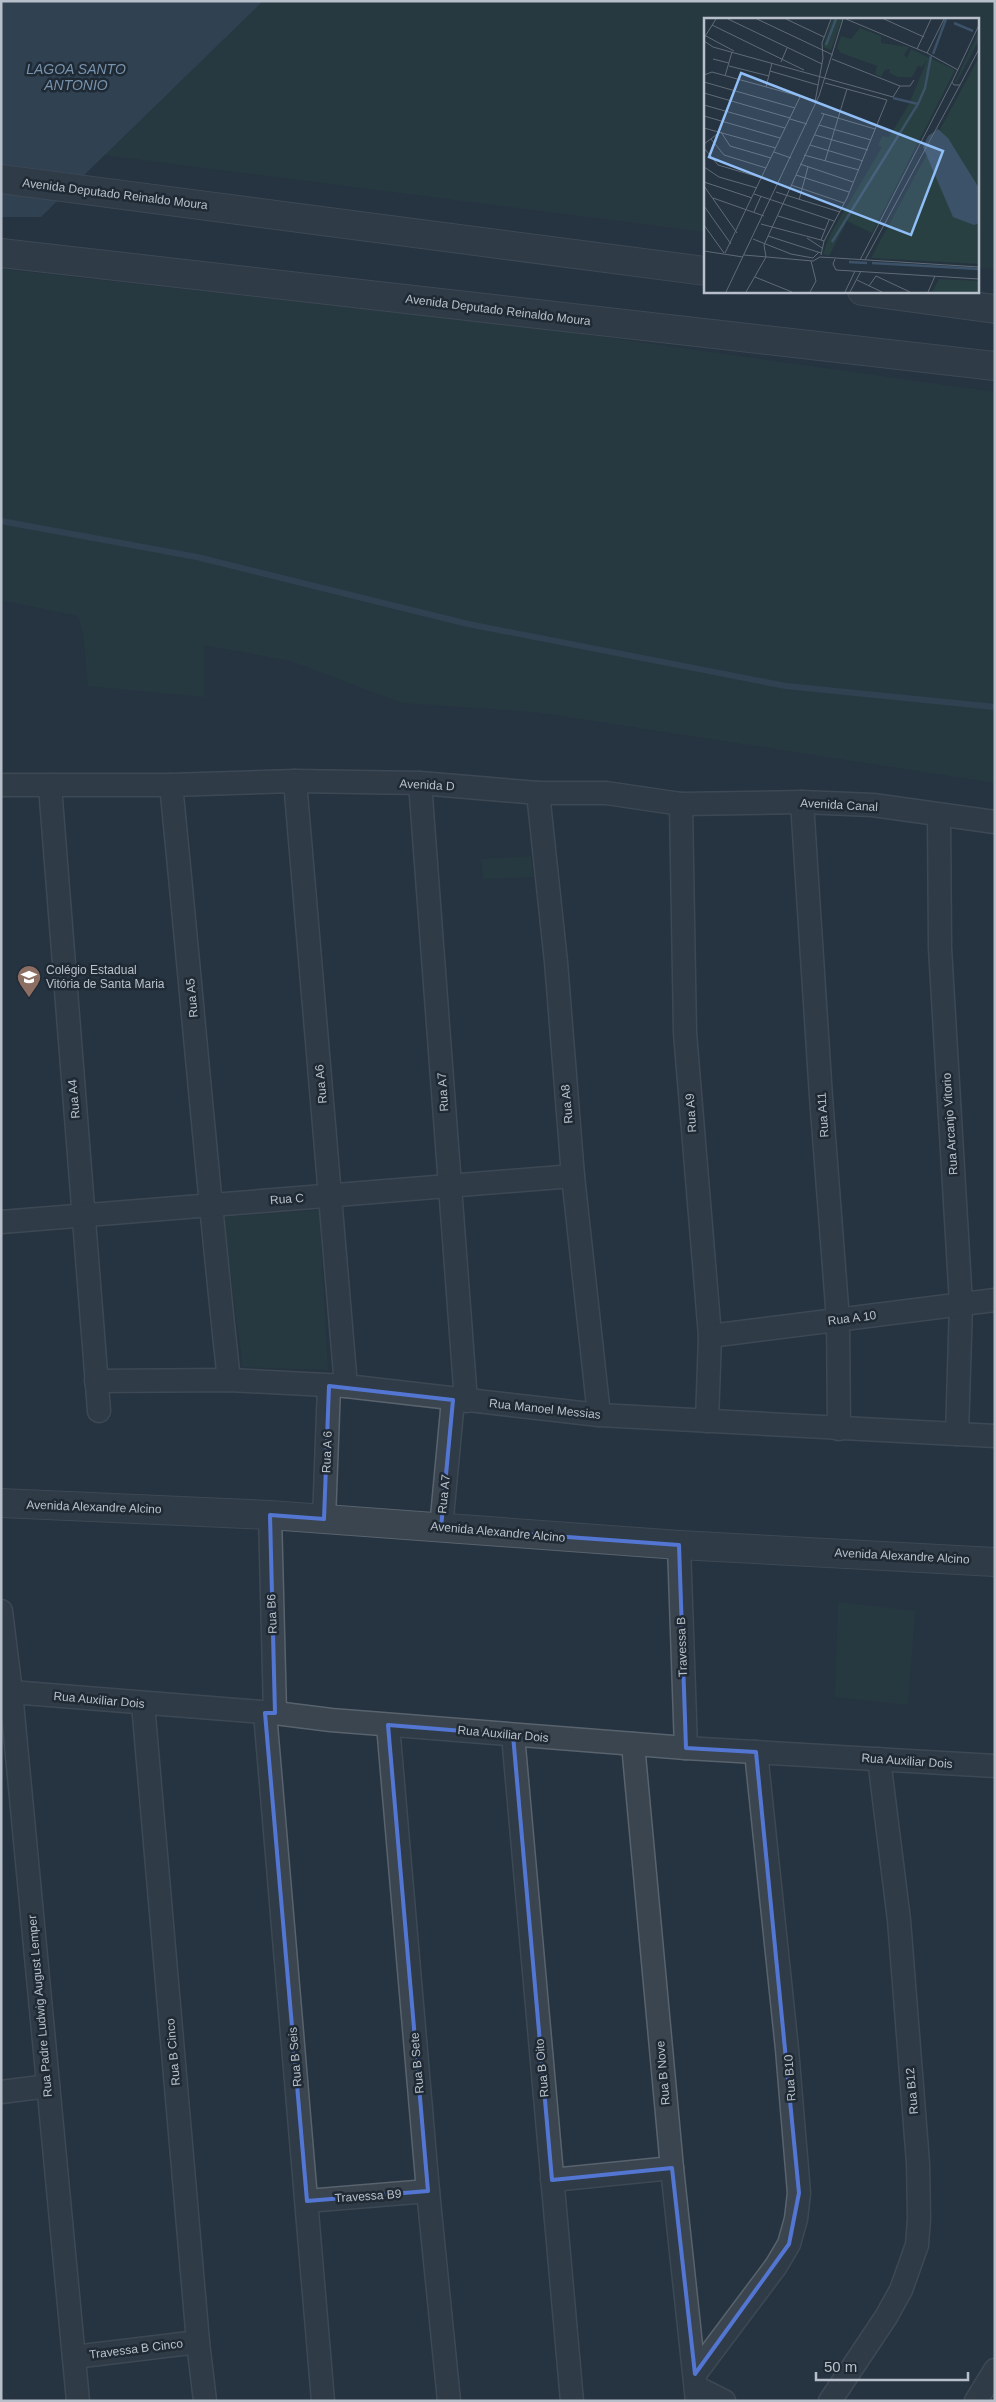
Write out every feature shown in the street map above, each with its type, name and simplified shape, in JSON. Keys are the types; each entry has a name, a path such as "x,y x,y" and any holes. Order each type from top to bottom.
{"street":[{"name":"Avenida Deputado Reinaldo Moura","path":"1,179 704,271"},
{"name":"Avenida Deputado Reinaldo Moura","path":"1,253 995,366"},
{"path":"869,292 995,309"},
{"name":"Avenida D","path":"171,785 295,781 420,783 538,793 606,793 681,804"},
{"name":"Rua A6","path":"295,781 330,1196 338,1386"},
{"name":"Rua A7","path":"420,783 450,1186 459,1400 440,1528"},
{"path":"1,785 171,785"},
{"name":"Rua A5","path":"171,785 210,1205 229,1380"},
{"name":"Rua A4","path":"50,786 98,1411"},
{"name":"Rua A8","path":"538,793 556,962 573,1176 599,1415"},
{"name":"Avenida Canal","path":"681,804 802,802 874,806 995,822"},
{"name":"Rua A11","path":"802,802 838,1320 839,1428"},
{"name":"Rua A9","path":"681,804 685,1034 710,1336 707,1421"},
{"name":"Rua Arcanjo Vitorio","path":"939,815 940,948 961,1304 957,1434"},
{"name":"Rua C","path":"1,1222 573,1176"},
{"name":"Rua A 10","path":"710,1336 995,1300"},
{"name":"Rua Manoel Messias","path":"96,1381 229,1380 338,1386 599,1415 995,1436"},
{"name":"Rua A 6","path":"324,1519 338,1386"},
{"name":"Avenida Alexandre Alcino","path":"1,1503 270,1515 678,1545 995,1562"},
{"path":"1,1523 83,1507"},
{"name":"Rua B6","path":"270,1515 270,1713"},
{"name":"Travessa B","path":"678,1545 686,1748"},
{"name":"Rua Padre Ludwig August Lemper","path":"1,1611 11,1692 78,2401"},
{"name":"Rua Auxiliar Dois","path":"11,1692 513,1735 686,1748 995,1766"},
{"name":"Rua B Cinco","path":"143,1704 198,2342 205,2401"},
{"name":"Rua B Seis","path":"270,1713 323,2401"},
{"name":"Rua B Sete","path":"388,1725 428,2191 449,2401"},
{"name":"Rua B Oito","path":"513,1735 572,2401"},
{"name":"Rua B Nove","path":"633,1744 672,2168 696,2387"},
{"name":"Rua B10","path":"696,2387 776,2266 789,2244 796,2219 798,2193 787,2049 756,1752"},
{"name":"Rua B12","path":"830,2401 886,2317 901,2290 917,2245 918,2163 899,1920 879,1759"},
{"path":"1,2092 48,2086"},
{"path":"552,2180 672,2168"},
{"name":"Travessa B9","path":"307,2200 428,2191"},
{"name":"Travessa B Cinco","path":"74,2357 198,2342"},
{"path":"976,2401 995,2370"},
{"path":"696,2387 724,2401"}],"highlighted area":[{"path":"329,1386 453,1400 441,1528 679,1545 686,1748 756,1752 799,2193 789,2244 695,2374 672,2168 552,2180 513,1735 388,1725 428,2191 307,2201 265,1713 275,1713 270,1515 324,1519"}],"green space":[{"path":"1,1 995,1 995,269 978,267 978,18 704,18 704,232 1,142"},
{"path":"1,269 553,330 995,392 995,783 535,712 402,703 291,661 204,645 204,697 88,686 83,633 78,616 1,600"},
{"path":"531,856 533,877 483,879 481,859"},
{"path":"319,1210 328,1370 243,1367 223,1217"},
{"path":"838,1602 915,1611 908,1705 835,1697"}],"water":[{"name":"LAGOA SANTO ANTONIO","path":"1,1 263,1 41,217 1,217"}],"waterway":[{"path":"1,521 197,557 468,624 786,686 995,707"}],"place":[{"name":"Colégio Estadual Vitória de Santa Maria","path":"29,998"}]}
